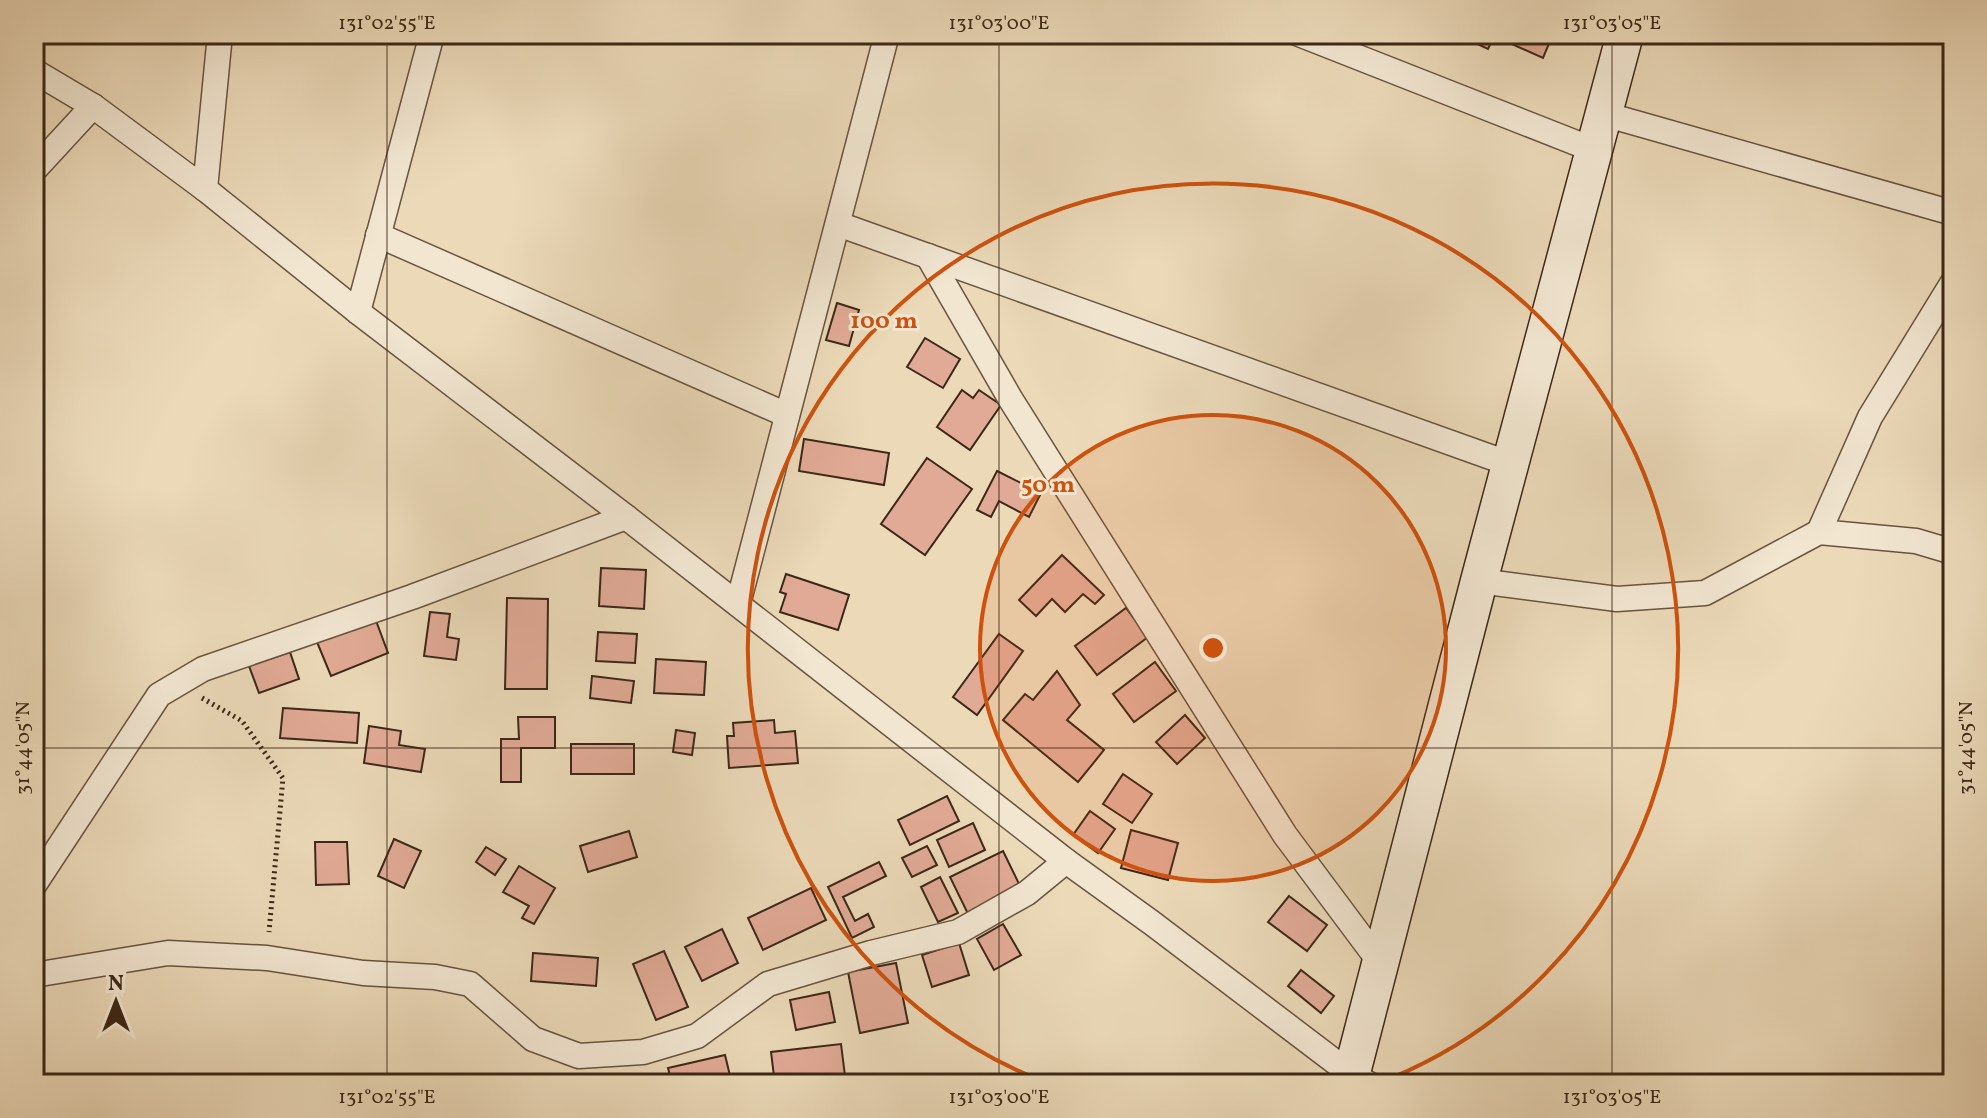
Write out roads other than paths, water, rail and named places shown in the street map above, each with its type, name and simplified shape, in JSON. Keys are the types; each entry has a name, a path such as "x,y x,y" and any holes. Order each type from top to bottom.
{"street":[{"path":"205,189 220,34"},
{"path":"358,312 432,34"},
{"path":"738,604 887,34"},
{"path":"1299,34 1353,44 1594,150"},
{"path":"34,71 93,106 205,189 358,312 1066,861 1152,923 1356,1081 1379,961 1625,34"},
{"path":"34,170 93,106"},
{"path":"1604,114 1953,213"},
{"path":"838,224 1510,464"},
{"path":"378,235 787,415"},
{"path":"928,256 1011,400 1285,835 1379,961"},
{"path":"1819,532 1870,417 1953,282"},
{"path":"34,885 159,695 203,669 412,597 626,517"},
{"path":"1479,581 1617,599 1705,593 1819,532 1916,541 1953,552"},
{"path":"34,975 168,953 267,958 363,973 435,977 470,984 533,1039 579,1056 643,1052 697,1036 768,984 871,953 958,932 1027,893 1066,861"}]}
